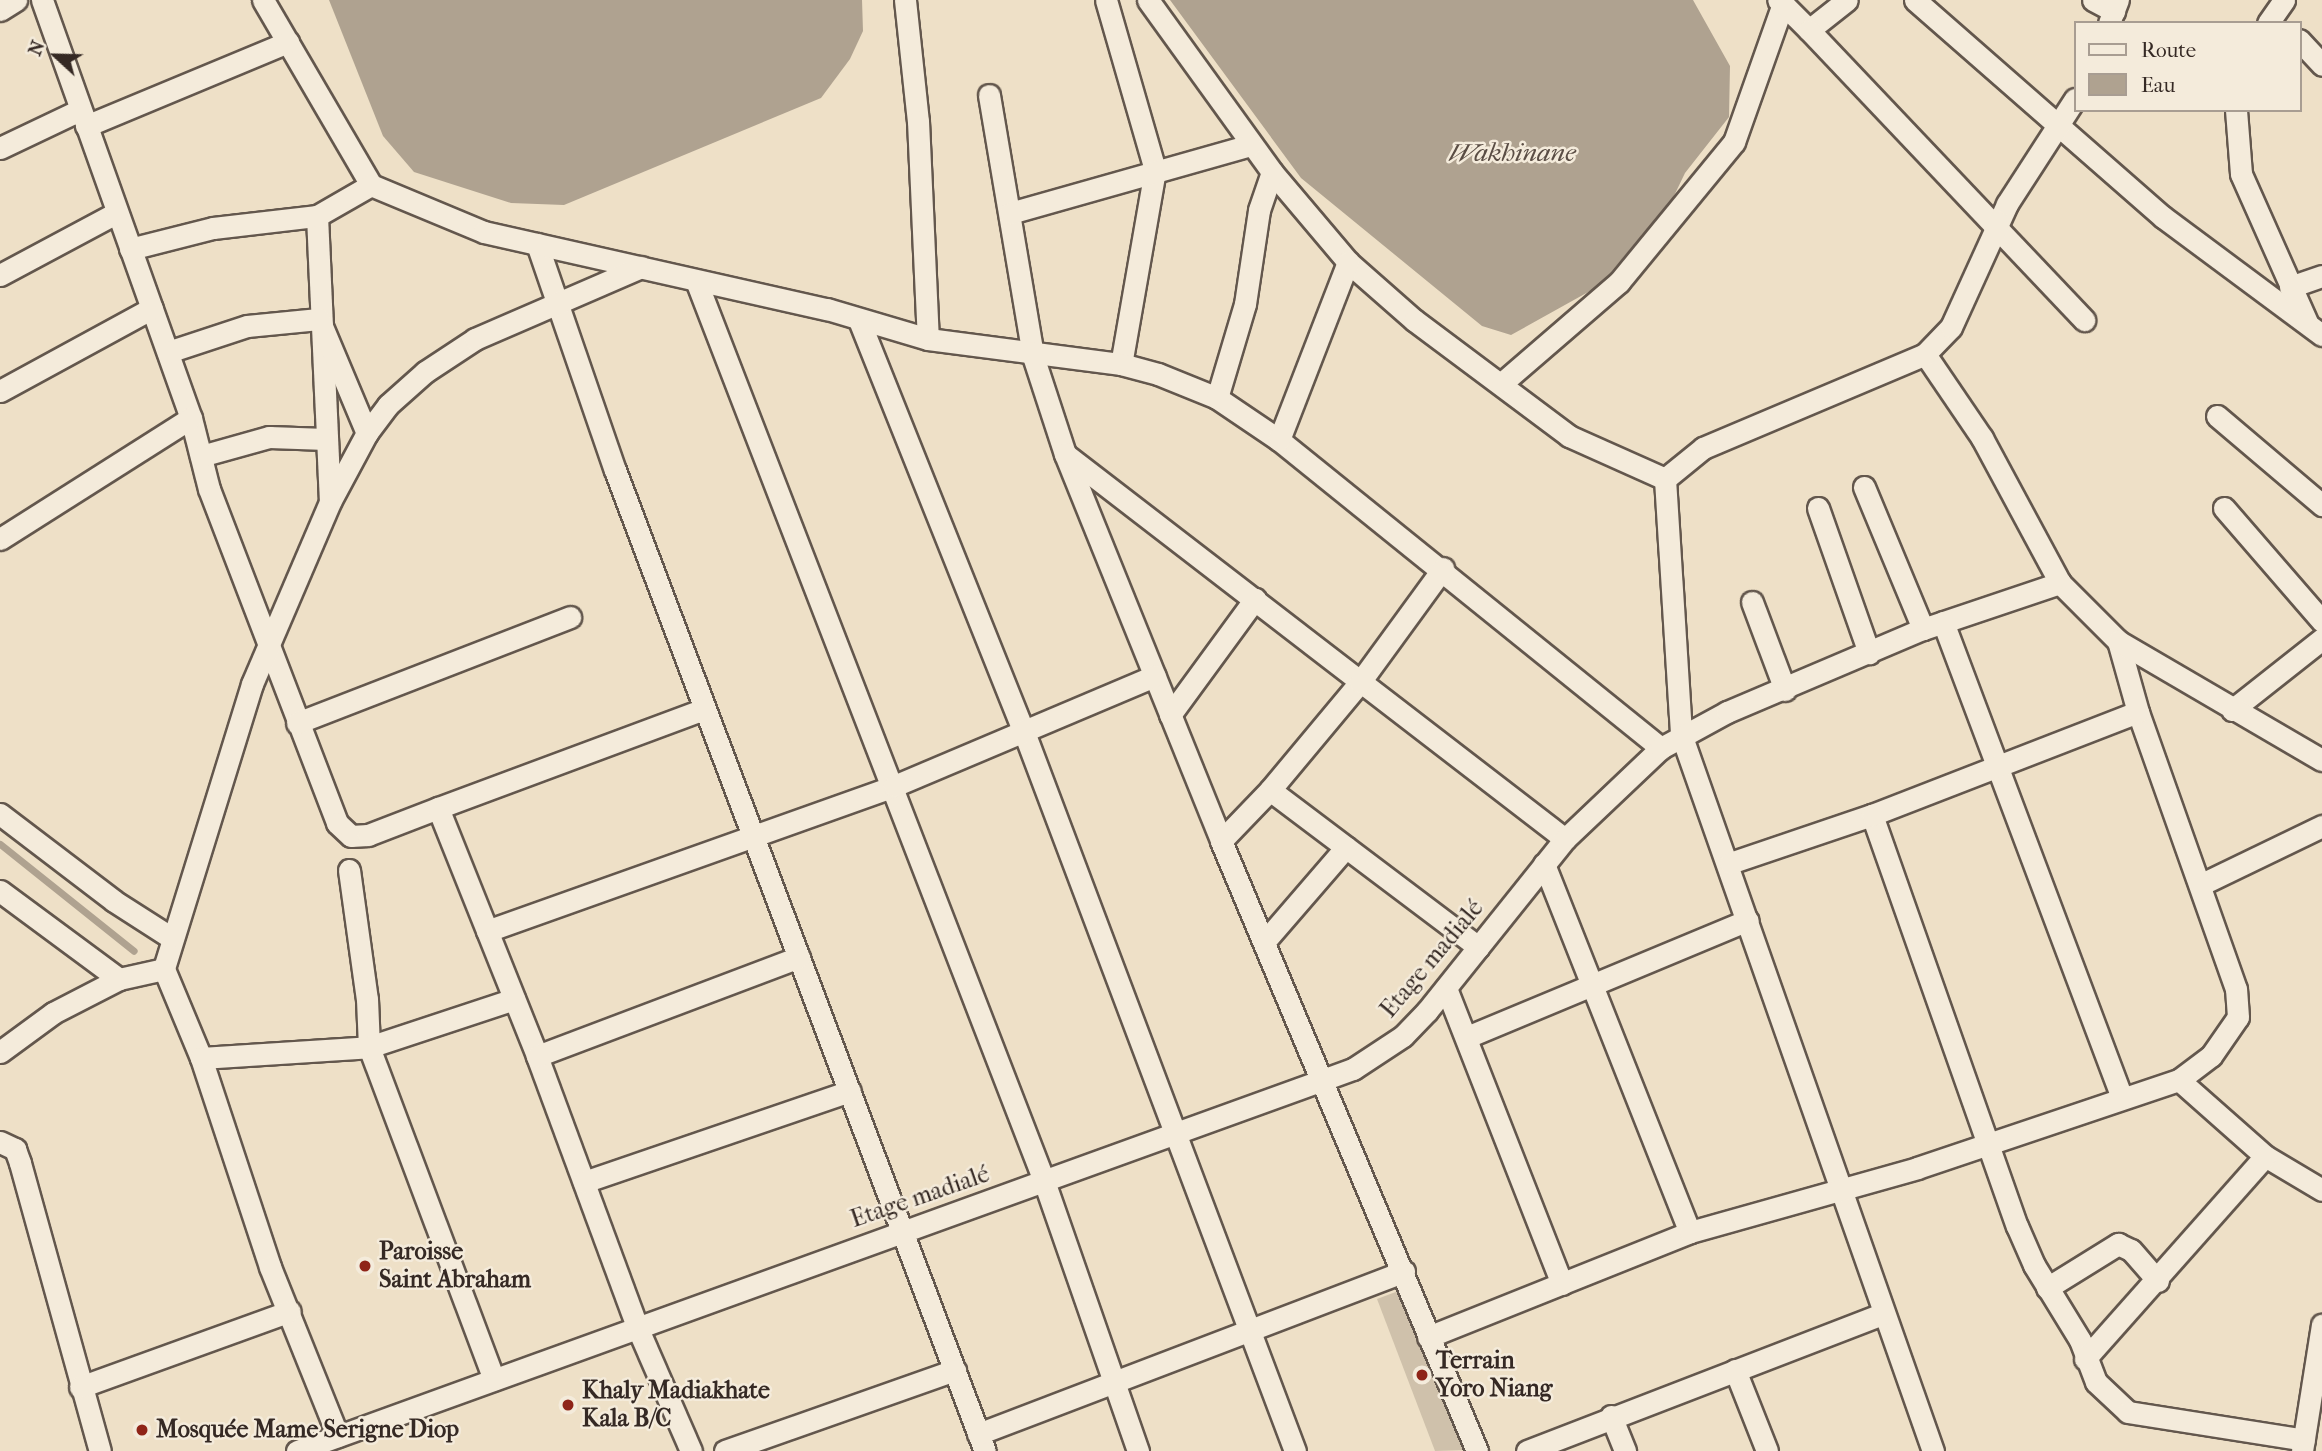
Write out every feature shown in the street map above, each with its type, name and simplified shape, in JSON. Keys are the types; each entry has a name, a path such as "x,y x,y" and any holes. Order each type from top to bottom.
{"street":[{"path":"0,9 16,0"},
{"path":"42,0 116,214 191,418 201,456 268,649 337,823 351,836 368,835 704,709"},
{"path":"263,0 371,185 484,232 641,267 928,339 1033,356 1121,364 1217,398 1279,440 1443,568 1661,748"},
{"path":"905,0 918,121 928,339"},
{"path":"1106,0 1155,170 1121,364"},
{"path":"1149,0 1251,145 1348,262 1414,320 1502,383 1569,436 1665,479"},
{"path":"1809,30 1847,0"},
{"path":"1915,0 2059,129 2225,267 2314,328"},
{"path":"2093,0 2114,11"},
{"path":"1502,383 1619,282 1734,142 1780,2 2084,320"},
{"path":"0,148 288,42"},
{"path":"2301,42 2322,65"},
{"path":"989,95 1033,356 1065,454 1221,841 1324,1080 1477,1451"},
{"path":"1665,479 1703,448 1925,355 1951,327 2007,204 2059,129 2074,101"},
{"path":"2236,112 2241,174 2290,287 2314,328"},
{"path":"1010,213 1251,145"},
{"path":"1217,398 1245,304 1259,210 1272,172"},
{"path":"130,249 213,228 317,216 371,185"},
{"path":"0,275 116,214"},
{"path":"317,216 319,319 330,502"},
{"path":"537,244 704,709 756,837 981,1443 1112,1383 1404,1271"},
{"path":"1279,440 1348,262"},
{"path":"338,1436 226,1143 201,1058 164,969 170,937 252,684 330,502 367,433 388,405 425,372 475,340 641,267"},
{"path":"2290,287 2322,276"},
{"path":"697,283 894,786 1044,1181 1112,1383 1138,1451"},
{"path":"0,391 152,308"},
{"path":"168,352 235,328 319,319"},
{"path":"319,319 367,433"},
{"path":"859,320 1024,732 1178,1133 1247,1331 1295,1451"},
{"path":"1925,355 1982,438 2060,583 2118,641 2322,760"},
{"path":"2217,416 2322,505"},
{"path":"0,539 191,418"},
{"path":"201,456 269,437 326,439"},
{"path":"1065,454 1565,839"},
{"path":"1665,479 1681,734 1730,863 1837,1187 1933,1451"},
{"path":"1864,487 1933,626 1996,766 2122,1098"},
{"path":"1818,508 1869,653"},
{"path":"2224,508 2320,611"},
{"path":"1221,841 1270,790 1360,682 1443,568"},
{"name":"Etage madialé","path":"297,1451 638,1329 900,1230 1324,1080 1377,1056 1403,1036 1446,988 1565,839 1661,748 1681,734 1933,626 2060,583"},
{"path":"1170,715 1255,599"},
{"path":"1752,602 1785,690"},
{"path":"297,723 570,617"},
{"path":"2232,709 2322,639"},
{"path":"1428,1337 1690,1232 1837,1187 1990,1145 2179,1080 2211,1056 2238,1017 2236,989 2138,712 2118,641"},
{"path":"487,931 894,786 1155,676"},
{"path":"1730,863 1872,815 2138,712"},
{"path":"1270,790 1478,947"},
{"path":"438,808 537,1056 638,1329 691,1451"},
{"path":"0,814 114,901 170,937"},
{"path":"1872,815 2017,1227 2048,1288 2080,1340 2085,1359 2106,1395 2128,1412 2303,1445 2322,1325"},
{"path":"2200,885 2322,826"},
{"path":"1265,941 1346,847"},
{"path":"1544,864 1690,1232"},
{"path":"349,870 368,999 369,1047 494,1379"},
{"path":"0,891 119,979"},
{"path":"1467,1037 1748,920"},
{"path":"537,1056 799,957"},
{"path":"0,1052 24,1030 119,979 164,969"},
{"path":"1446,988 1562,1284"},
{"path":"201,1058 369,1047 514,999"},
{"path":"2179,1080 2265,1156 2322,1191"},
{"path":"584,1182 850,1091"},
{"path":"0,1142 15,1149 20,1163 80,1387 100,1451"},
{"path":"2085,1359 2158,1281 2265,1156"},
{"path":"2048,1288 2118,1244 2131,1250 2158,1281"},
{"path":"80,1387 290,1311"},
{"path":"1527,1451 1611,1416 1882,1314"},
{"path":"725,1451 956,1370"},
{"path":"1735,1370 1767,1451"},
{"path":"1611,1416 1625,1451"}],"shaded area":[{"name":"Terrain Yoro Niang","path":"1409,1287 1466,1450 1435,1451 1377,1299"}],"water":[{"path":"329,0 862,0 863,31 850,59 821,98 564,205 511,203 414,172 383,136"},
{"name":"Wakhinane","path":"1170,0 1693,0 1730,66 1729,117 1685,173 1672,200 1599,286 1511,335 1482,326 1301,178"}],"waterway":[{"path":"0,844 134,951"}],"place":[{"name":"Paroisse Saint Abraham","path":"365,1266"},
{"name":"Terrain Yoro Niang","path":"1422,1375"},
{"name":"Khaly Madiakhate Kala B/C","path":"568,1405"},
{"name":"Mosquée Mame Serigne Diop","path":"142,1430"}]}
